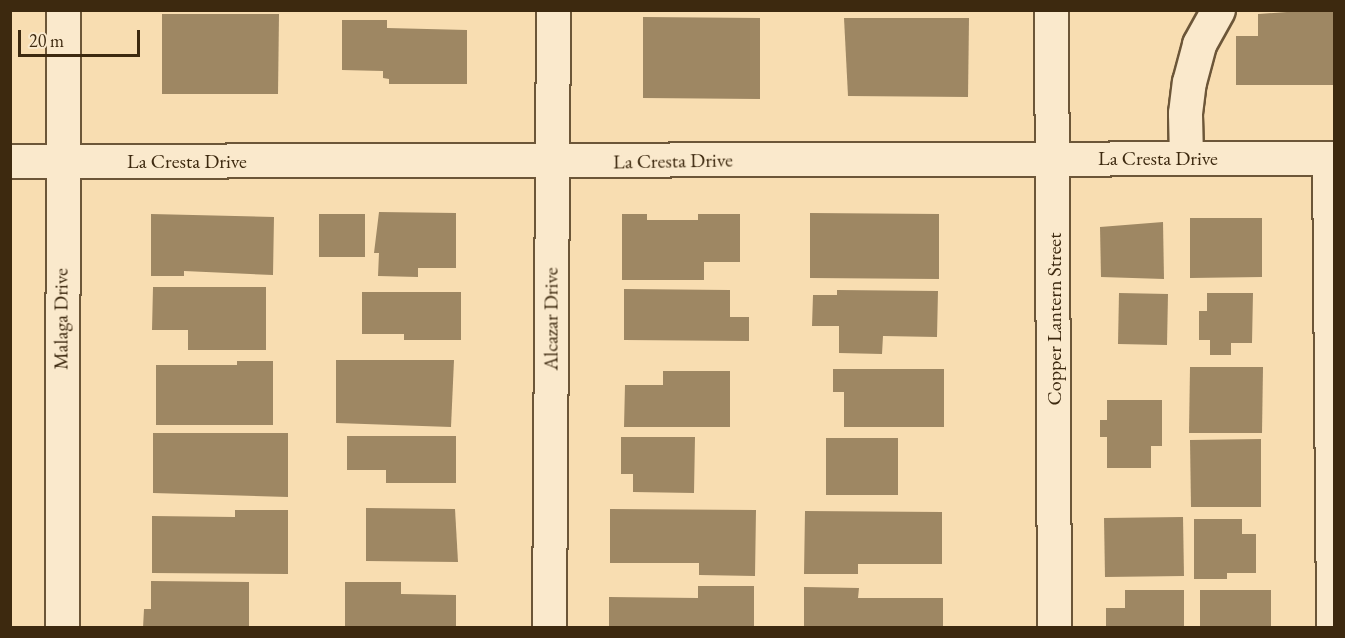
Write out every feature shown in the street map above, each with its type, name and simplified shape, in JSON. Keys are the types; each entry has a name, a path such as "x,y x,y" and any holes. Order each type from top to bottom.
{"street":[{"name":"Malaga Drive","path":"62,627 63,10"},
{"name":"Alcazar Drive","path":"549,627 553,10"},
{"name":"Copper Lantern Street","path":"1051,10 1054,627"},
{"path":"1186,158 1185,113 1189,82 1199,44 1218,10"},
{"name":"La Cresta Drive","path":"10,160 551,162 1332,158"},
{"path":"1332,158 1333,627"}],"building":[{"path":"1334,10 1334,85 1236,85 1236,36 1258,36 1258,14"},
{"path":"162,14 279,14 278,94 162,94"},
{"path":"643,17 760,18 760,99 643,98"},
{"path":"844,18 969,18 968,97 848,96"},
{"path":"342,20 387,20 387,28 467,30 467,84 389,84 389,79 383,78 383,71 342,70"},
{"path":"379,212 456,213 456,268 418,268 418,277 378,276 379,253 374,253"},
{"path":"810,213 939,214 939,279 810,278"},
{"path":"151,214 274,217 273,275 184,271 184,276 151,276"},
{"path":"319,214 365,214 365,257 319,257"},
{"path":"622,214 647,214 647,220 698,220 698,214 740,214 740,262 704,262 704,280 622,280"},
{"path":"1190,218 1262,218 1262,277 1190,278"},
{"path":"1163,222 1164,279 1101,277 1100,227"},
{"path":"153,287 266,287 266,350 188,350 188,330 152,330"},
{"path":"624,289 730,290 730,317 749,317 749,341 624,340"},
{"path":"837,290 938,291 937,337 883,336 882,354 839,353 839,326 812,326 813,295 837,295"},
{"path":"362,292 461,292 461,340 404,340 404,334 362,334"},
{"path":"1119,293 1168,294 1167,345 1118,344"},
{"path":"1207,293 1253,293 1252,343 1231,343 1231,355 1210,355 1210,340 1199,340 1199,311 1207,311"},
{"path":"336,360 454,360 451,427 336,423"},
{"path":"237,361 273,361 273,425 156,425 156,365 237,365"},
{"path":"1190,367 1263,367 1262,433 1189,433"},
{"path":"833,369 944,369 944,427 844,427 844,392 833,392"},
{"path":"663,371 730,371 730,427 624,427 625,385 663,385"},
{"path":"1107,400 1162,400 1162,446 1151,446 1151,468 1107,468 1107,437 1100,437 1100,420 1107,420"},
{"path":"153,433 288,433 288,497 153,493"},
{"path":"347,436 456,436 456,483 386,483 386,470 347,470"},
{"path":"621,437 695,437 694,493 633,492 633,474 621,474"},
{"path":"826,438 898,438 898,495 826,495"},
{"path":"1261,439 1261,507 1191,507 1190,440"},
{"path":"366,508 455,509 458,562 366,561"},
{"path":"610,509 756,510 755,576 699,575 699,563 610,563"},
{"path":"235,510 288,510 288,574 152,573 152,516 235,517"},
{"path":"805,511 942,512 942,564 858,564 858,574 804,574"},
{"path":"1183,517 1184,576 1105,577 1104,518"},
{"path":"1194,519 1242,519 1242,534 1256,534 1256,573 1227,573 1227,579 1194,579"},
{"path":"151,581 249,582 249,628 143,628 144,609 151,609"},
{"path":"345,582 401,582 401,594 456,595 456,628 345,628"},
{"path":"698,586 754,586 754,628 609,628 609,597 698,598"},
{"path":"804,587 859,588 858,598 943,598 943,628 804,628"},
{"path":"1125,590 1184,590 1184,628 1106,628 1106,608 1125,608"},
{"path":"1200,590 1271,590 1271,628 1200,628"}]}
